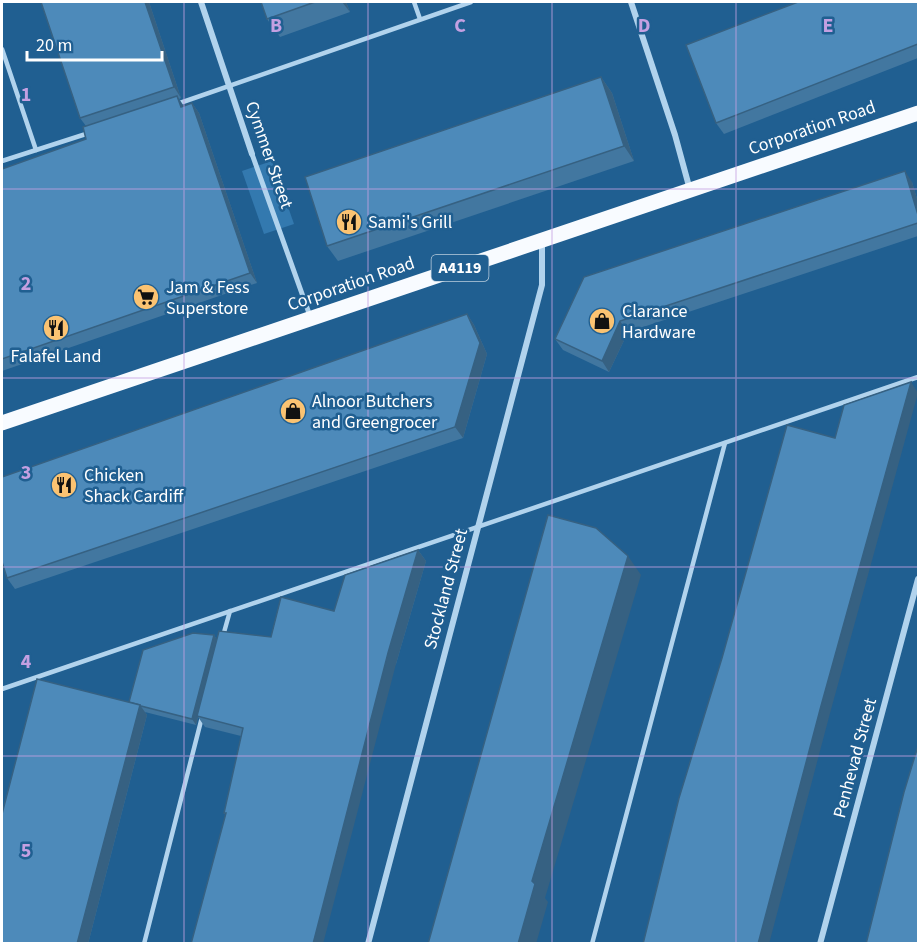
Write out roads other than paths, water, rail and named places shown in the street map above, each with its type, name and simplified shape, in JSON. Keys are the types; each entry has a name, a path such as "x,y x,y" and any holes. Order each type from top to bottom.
{"main road":[{"name":"Corporation Road","path":"2,423 918,113"}],"street":[{"name":"Cymmer Street","path":"201,2 252,154 311,318"},
{"path":"631,2 675,135 690,190"},
{"name":"Stockland Street","path":"368,944 542,285 542,240"},
{"name":"Penhevad Street","path":"820,944 918,579"}],"lane":[{"path":"414,2 420,19"},
{"path":"167,107 471,2"},
{"path":"2,49 36,150"},
{"path":"2,161 91,132"},
{"path":"2,688 918,377"},
{"path":"591,944 725,443"},
{"path":"221,645 230,611"},
{"path":"144,944 203,714"}],"place":[{"name":"Sami's Grill","path":"349,222"},
{"name":"Jam & Fess Superstore","path":"146,297"},
{"name":"Clarance Hardware","path":"602,321"},
{"name":"Falafel Land","path":"56,328"},
{"name":"Alnoor Butchers and Greengrocer","path":"293,411"},
{"name":"Chicken Shack Cardiff","path":"64,485"}]}
